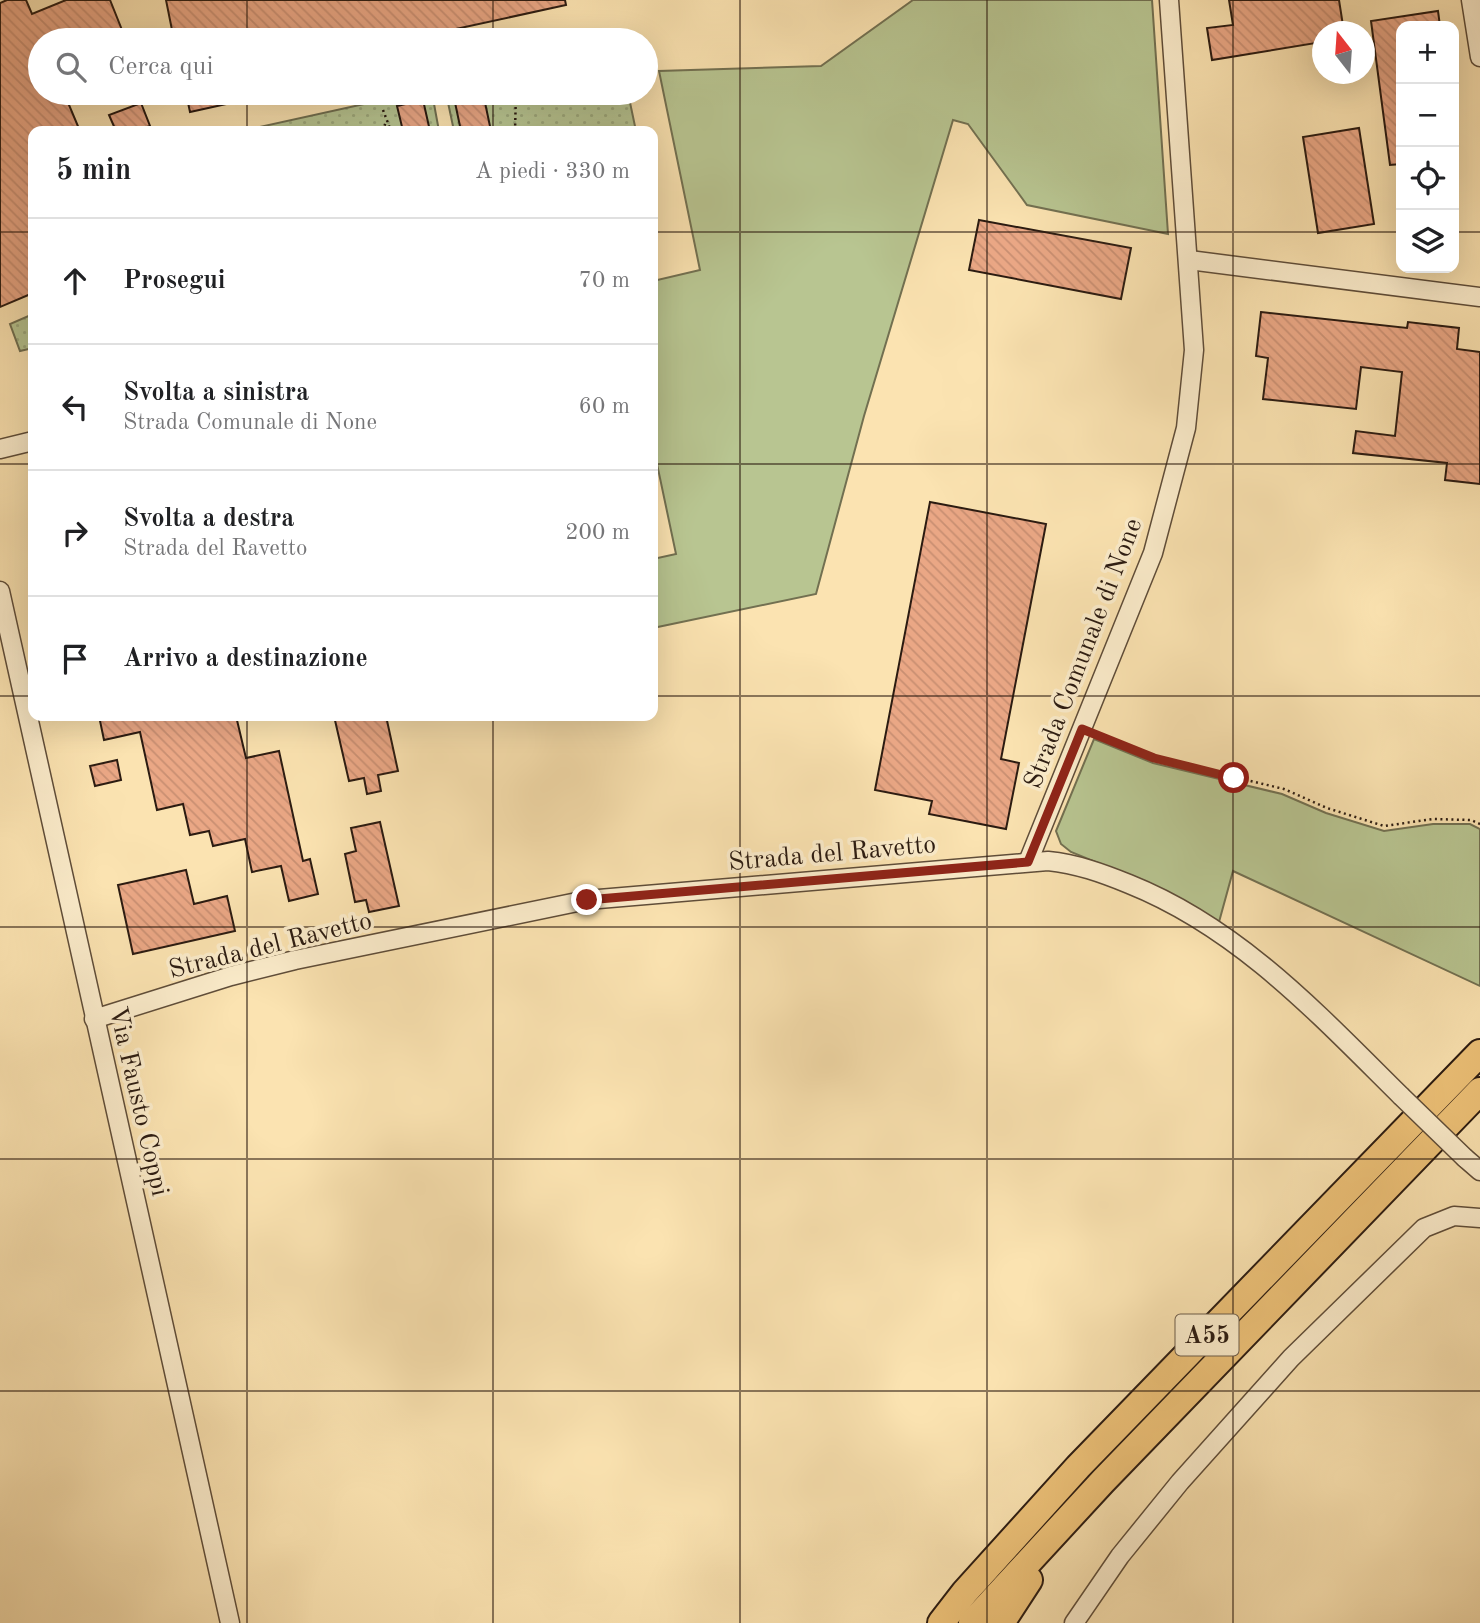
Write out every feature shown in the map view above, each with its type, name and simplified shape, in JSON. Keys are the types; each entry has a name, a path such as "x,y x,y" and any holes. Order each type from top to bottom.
{"highway":[{"name":"A55","path":"941,1623 965,1591 1078,1467 1480,1053"},
{"name":"A55","path":"972,1623 1103,1481 1480,1091"},
{"path":"1001,1623 1103,1481"}],"street":[{"name":"Strada Comunale di None","path":"1028,862 1153,553 1186,428 1194,350 1168,0"},
{"path":"1471,0 1480,57"},
{"path":"1189,260 1480,297"},
{"path":"0,449 28,442"},
{"name":"Via Fausto Coppi","path":"0,591 28,694"},
{"name":"Via Fausto Coppi","path":"33,721 94,1019 230,1623"},
{"name":"Strada del Ravetto","path":"94,1019 231,976 295,960 587,900 1048,861 1084,866 1151,893 1202,920 1255,957 1302,997 1480,1171"},
{"path":"1074,1623 1120,1556 1180,1482 1291,1358 1424,1228 1454,1216 1480,1218"}],"path":[{"path":"514,126 515,105"},
{"path":"383,110 388,126"},
{"path":"384,126 386,121"},
{"path":"1082,729 1154,758 1284,789 1327,808 1384,826 1433,819 1471,820 1480,824"}],"green space":[{"path":"913,0 1152,0 1168,234 1027,205 968,124 953,120 864,416 816,594 658,627 658,558 676,554 658,469 658,280 700,270 659,71 821,66"},
{"path":"360,105 434,105 438,126 265,126"},
{"path":"449,105 631,105 635,126 453,126"},
{"path":"28,316 28,349 20,351 10,324"},
{"path":"1094,739 1153,763 1282,794 1326,813 1384,831 1433,824 1470,824 1480,829 1480,986 1233,871 1219,922 1154,886 1071,852 1061,844 1056,831"}],"building":[{"path":"7,0 26,0 32,14 66,0 110,0 121,28 28,28 28,105 69,105 78,126 28,126 28,295 0,307 0,3"},
{"path":"166,0 565,0 566,5 460,28 172,28"},
{"path":"1229,0 1339,0 1342,21 1312,21 1312,44 1212,60 1207,28 1233,25"},
{"path":"1438,11 1439,21 1396,21 1396,164 1390,165 1375,51 1375,21 1371,21"},
{"path":"142,105 150,126 114,126 109,115"},
{"path":"189,105 222,105 190,112"},
{"path":"424,105 429,126 402,126 397,106"},
{"path":"456,105 486,105 490,126 460,126"},
{"path":"1359,128 1374,224 1318,233 1303,137"},
{"path":"979,220 1131,248 1121,299 969,270"},
{"path":"1261,312 1407,328 1408,322 1459,328 1457,349 1480,352 1480,484 1445,480 1447,463 1353,453 1356,431 1395,436 1402,372 1361,367 1356,409 1263,399 1268,358 1256,356"},
{"path":"930,502 1046,524 1001,759 1019,763 1006,829 929,814 932,801 875,790"},
{"path":"100,721 237,721 246,758 279,751 303,861 310,859 318,894 289,901 281,866 252,872 245,839 213,846 209,831 190,835 183,804 157,810 140,732 104,740"},
{"path":"335,721 387,721 398,771 378,775 381,791 367,794 364,778 349,781"},
{"path":"117,760 121,780 95,786 90,766"},
{"path":"380,822 399,906 369,912 366,900 355,902 345,854 356,851 351,828"},
{"path":"186,870 194,904 227,896 235,931 133,954 118,885"}],"route":[{"path":"587,900 1028,862 1082,729 1154,758 1234,778"}]}
